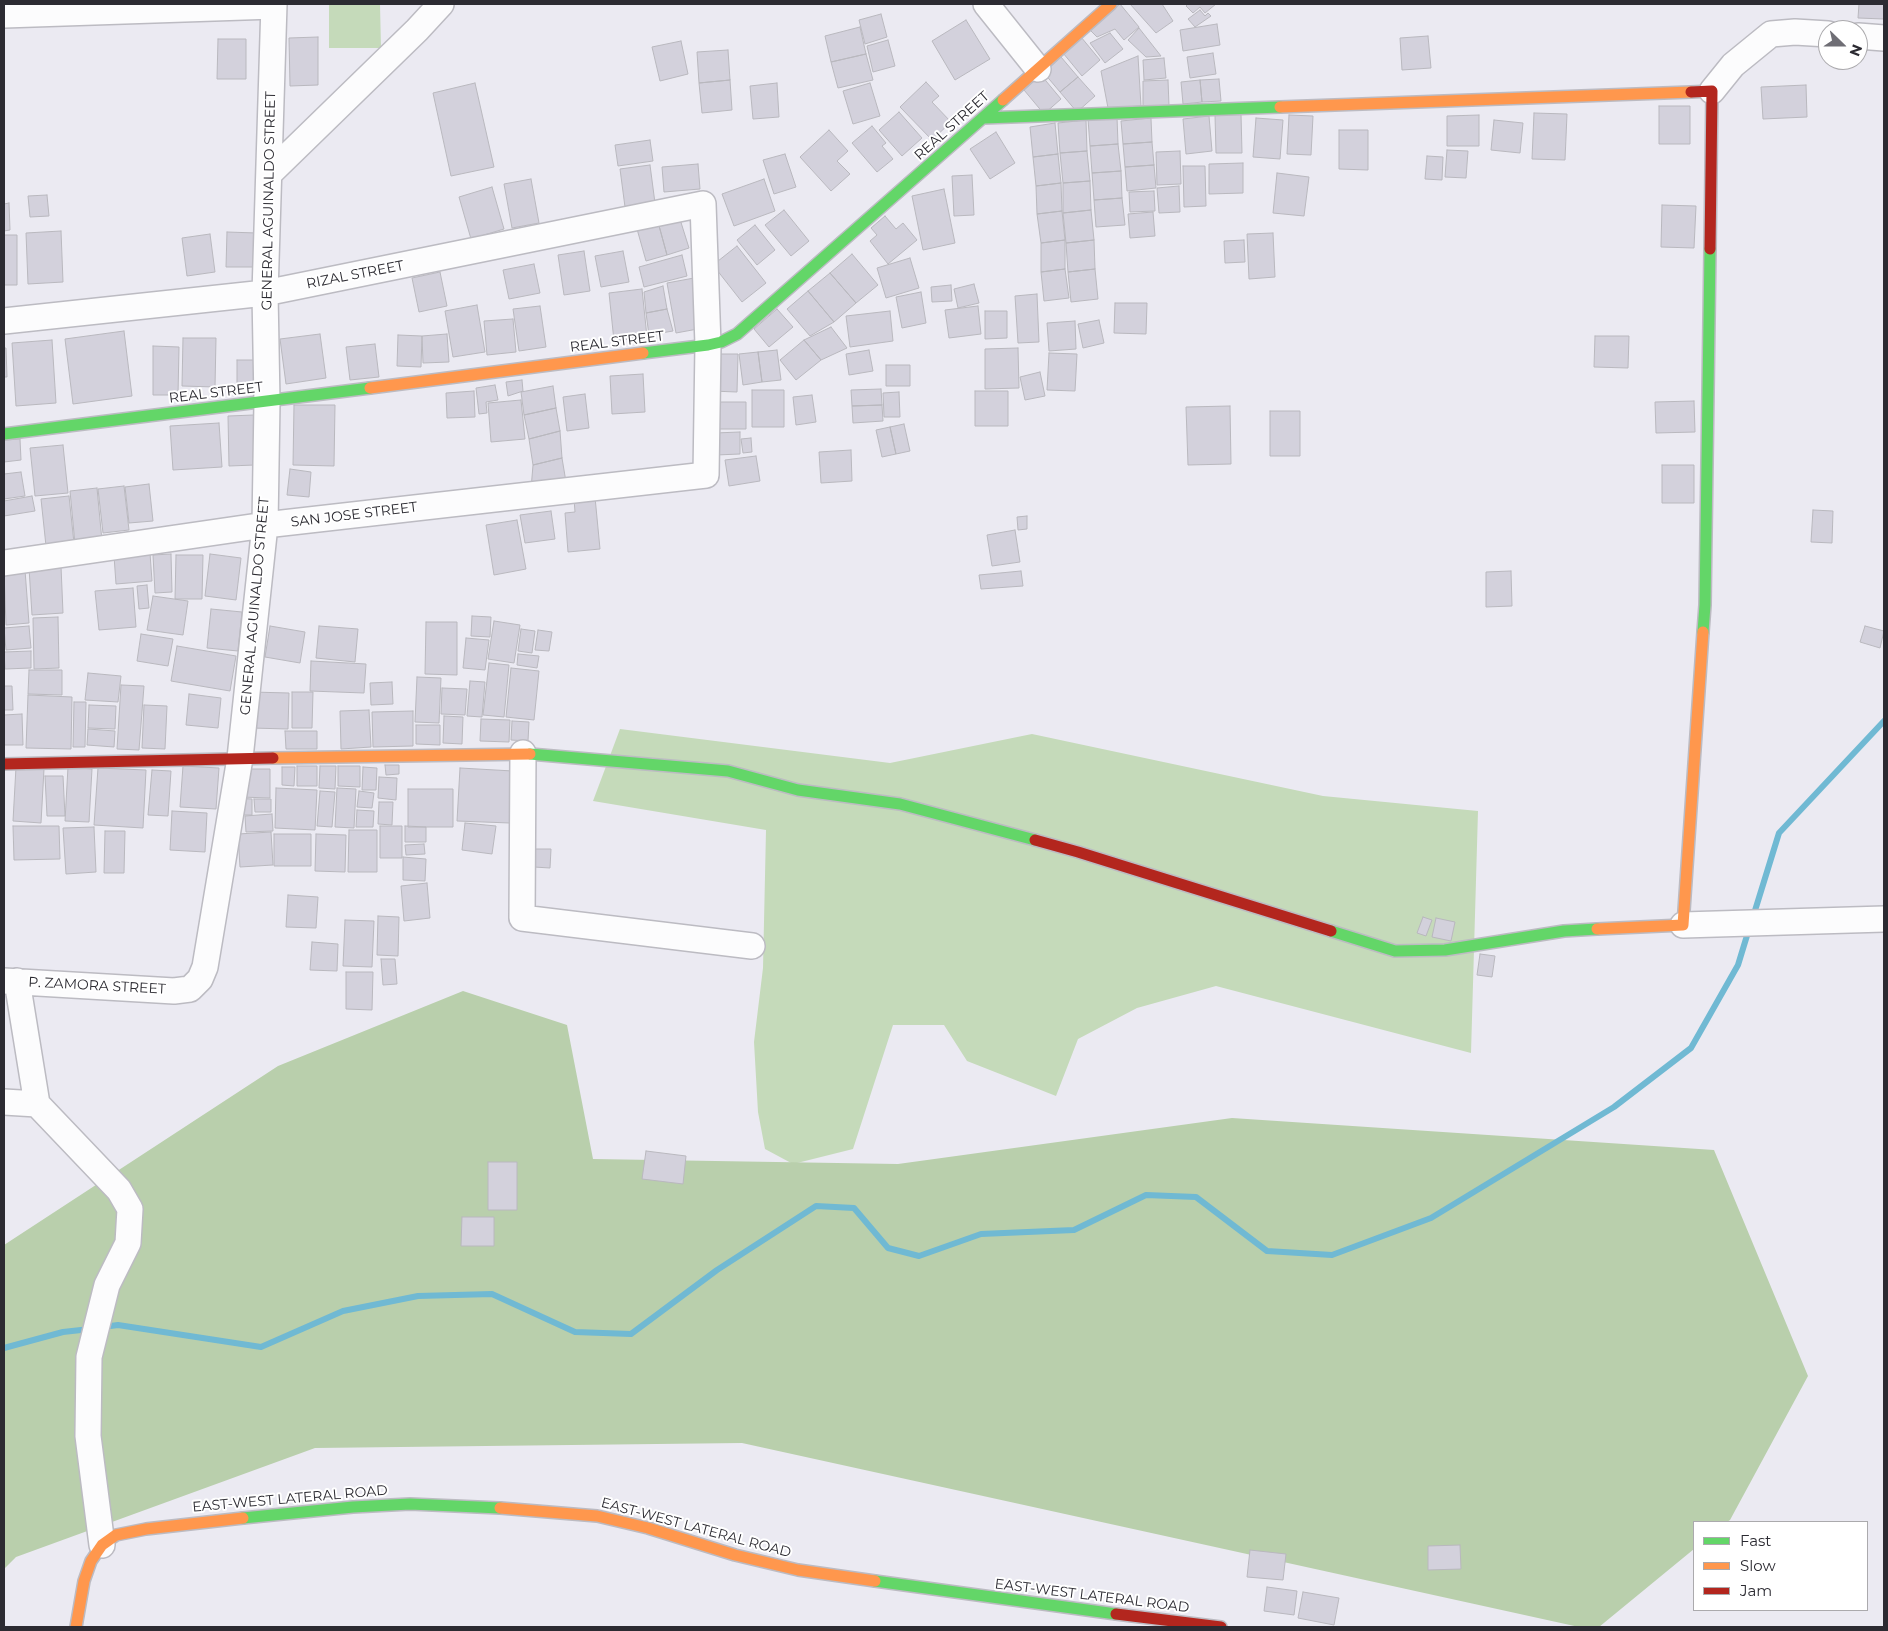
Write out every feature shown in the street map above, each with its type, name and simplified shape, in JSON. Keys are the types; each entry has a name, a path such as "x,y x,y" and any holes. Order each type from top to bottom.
{"street":[{"path":"269,174 417,30 441,4"},
{"path":"986,4 1038,69"},
{"name":"REAL STREET","path":"4,434 267,402 721,342 751,324 1111,4"},
{"path":"4,15 274,5"},
{"name":"GENERAL AGUINALDO STREET","path":"190,989 200,979 205,967 240,758 266,525 267,402 265,293 274,5"},
{"path":"1683,925 1704,605 1712,92 1733,65 1771,34 1795,32 1818,33"},
{"path":"1868,37 1884,38"},
{"path":"984,118 1712,92"},
{"name":"RIZAL STREET","path":"4,320 265,293 703,204 708,345"},
{"name":"SAN JOSE STREET","path":"4,564 266,525 706,475 708,345"},
{"path":"523,753 522,918 752,946"},
{"path":"4,764 523,753 728,771 798,790 900,804 1078,852 1395,951 1445,950 1564,931 1736,923 1884,919"},
{"path":"10,981 37,1104 119,1190 130,1209 128,1243 108,1285 89,1357 88,1436 102,1545"},
{"name":"P. ZAMORA STREET","path":"10,981 174,991 190,989"},
{"path":"4,1102 37,1104"},
{"name":"EAST-WEST LATERAL ROAD","path":"76,1627 87,1570 102,1545 116,1535 146,1529 353,1507 410,1504 573,1513 621,1520 744,1558 798,1570 1011,1601 1221,1627"}],"green space":[{"path":"329,4 380,4 381,48 329,48"},
{"path":"620,729 890,763 1032,734 1323,796 1478,811 1471,1053 1216,986 1137,1008 1078,1039 1056,1096 967,1061 944,1025 893,1025 853,1149 793,1164 765,1149 758,1112 754,1042 763,968 766,830 593,801"},
{"path":"463,991 567,1025 593,1159 898,1164 1232,1118 1714,1150 1808,1376 1730,1520 1693,1521 1693,1550 1599,1627 1579,1627 742,1443 315,1448 16,1557 4,1569 4,1245 278,1066"}],"building":[{"path":"1120,4 1139,27 1124,40 1115,29 1097,37 1090,30"},
{"path":"1130,4 1162,4 1173,21 1156,33"},
{"path":"1188,4 1216,4 1205,13 1200,7 1193,13 1186,6"},
{"path":"1859,4 1884,4 1884,19 1858,18"},
{"path":"1200,10 1205,16 1208,13 1211,16 1195,27 1188,19"},
{"path":"881,14 887,37 865,44 859,20"},
{"path":"966,20 990,59 955,80 932,41"},
{"path":"1217,24 1220,45 1183,51 1180,30"},
{"path":"860,27 866,54 831,62 825,36"},
{"path":"1139,28 1161,56 1146,57 1128,40"},
{"path":"1110,33 1123,49 1105,63 1090,43"},
{"path":"1428,36 1431,68 1402,70 1400,38"},
{"path":"318,37 318,85 290,86 289,38"},
{"path":"1081,37 1100,60 1082,76 1063,53"},
{"path":"218,39 246,39 246,79 217,79"},
{"path":"888,40 895,66 873,72 867,46"},
{"path":"681,41 688,74 660,81 652,47"},
{"path":"728,50 730,80 699,83 697,52"},
{"path":"1213,53 1216,74 1190,78 1187,57"},
{"path":"866,54 873,80 838,88 831,62"},
{"path":"1138,56 1141,106 1108,108 1101,71"},
{"path":"1061,57 1078,77 1060,92 1044,73"},
{"path":"1164,58 1166,78 1144,80 1143,60"},
{"path":"1041,75 1061,99 1044,114 1024,90"},
{"path":"1078,77 1095,96 1077,112 1060,92"},
{"path":"1219,79 1221,101 1202,102 1200,80"},
{"path":"730,80 732,110 702,113 699,83"},
{"path":"1168,80 1169,106 1143,107 1143,81"},
{"path":"1200,80 1202,102 1183,104 1181,82"},
{"path":"926,82 939,96 932,102 951,122 932,140 900,107"},
{"path":"475,83 494,167 451,176 433,93"},
{"path":"777,83 779,117 753,119 750,86"},
{"path":"870,83 880,116 853,124 843,91"},
{"path":"1806,85 1807,117 1763,119 1761,87"},
{"path":"1659,106 1690,106 1690,144 1659,144"},
{"path":"899,112 922,138 902,156 879,130"},
{"path":"1534,113 1567,114 1565,160 1532,159"},
{"path":"1241,114 1242,153 1216,153 1215,115"},
{"path":"1289,115 1313,116 1311,155 1287,154"},
{"path":"1479,115 1479,146 1447,146 1447,116"},
{"path":"1209,116 1212,151 1186,154 1183,119"},
{"path":"1117,117 1118,144 1090,146 1088,119"},
{"path":"1151,118 1152,142 1123,144 1121,121"},
{"path":"1256,118 1283,120 1280,159 1253,157"},
{"path":"1086,120 1087,151 1060,153 1058,123"},
{"path":"1494,120 1523,123 1520,153 1491,150"},
{"path":"1055,123 1058,154 1033,157 1030,127"},
{"path":"872,126 886,143 882,146 893,159 877,172 852,143"},
{"path":"829,130 848,151 837,161 850,174 831,191 800,157"},
{"path":"1339,130 1368,130 1368,170 1339,169"},
{"path":"996,132 1015,163 990,179 970,149"},
{"path":"650,140 653,161 618,166 615,145"},
{"path":"1152,142 1154,165 1125,167 1123,144"},
{"path":"1118,144 1121,171 1092,173 1090,146"},
{"path":"1447,150 1468,151 1466,178 1445,177"},
{"path":"1087,151 1090,181 1063,183 1060,153"},
{"path":"1180,151 1181,184 1157,185 1156,152"},
{"path":"785,154 796,187 774,194 763,160"},
{"path":"1058,154 1061,183 1036,186 1033,157"},
{"path":"1427,156 1443,157 1442,180 1425,179"},
{"path":"1243,163 1243,193 1209,194 1209,164"},
{"path":"698,164 700,189 664,192 662,167"},
{"path":"650,165 655,203 625,207 620,169"},
{"path":"1154,165 1156,188 1127,191 1125,167"},
{"path":"1183,166 1205,166 1206,206 1184,207"},
{"path":"1121,171 1122,198 1094,200 1092,173"},
{"path":"1277,173 1309,177 1304,216 1273,213"},
{"path":"972,175 974,215 954,216 952,176"},
{"path":"531,179 539,223 512,228 504,184"},
{"path":"764,179 775,211 734,226 722,194"},
{"path":"1090,181 1091,210 1063,213 1063,183"},
{"path":"1061,183 1062,211 1037,214 1036,186"},
{"path":"1179,186 1180,212 1159,213 1157,188"},
{"path":"492,187 504,229 471,239 459,197"},
{"path":"944,189 955,243 923,250 912,196"},
{"path":"1154,191 1155,211 1130,212 1129,192"},
{"path":"47,195 49,216 30,217 28,196"},
{"path":"1122,198 1125,225 1096,227 1094,200"},
{"path":"9,203 10,230 4,231 4,204"},
{"path":"1662,205 1696,206 1694,248 1661,247"},
{"path":"784,210 809,241 791,256 765,225"},
{"path":"1091,210 1094,240 1066,243 1063,213"},
{"path":"1062,211 1065,240 1041,243 1037,214"},
{"path":"1153,212 1155,236 1130,238 1128,214"},
{"path":"679,216 689,248 667,255 658,222"},
{"path":"885,216 896,229 903,223 917,240 888,264 870,241 877,235 871,228"},
{"path":"658,222 667,255 646,261 637,229"},
{"path":"755,225 775,250 757,265 737,240"},
{"path":"61,231 63,282 28,284 26,233"},
{"path":"227,232 257,233 256,267 226,267"},
{"path":"1273,233 1275,277 1249,279 1247,234"},
{"path":"210,234 215,272 187,276 182,238"},
{"path":"4,235 17,235 17,285 4,285"},
{"path":"1065,240 1065,269 1041,272 1041,243"},
{"path":"1094,240 1095,269 1068,272 1066,243"},
{"path":"1244,240 1245,262 1225,263 1224,241"},
{"path":"737,246 766,283 742,302 713,265"},
{"path":"584,251 590,291 564,295 558,255"},
{"path":"623,251 629,282 601,287 595,256"},
{"path":"852,254 878,285 856,303 830,273"},
{"path":"682,255 687,276 644,287 639,267"},
{"path":"910,258 919,288 886,298 877,268"},
{"path":"534,264 540,293 509,299 503,270"},
{"path":"1065,269 1069,298 1044,301 1041,272"},
{"path":"1095,269 1098,299 1071,302 1068,272"},
{"path":"440,272 447,306 419,312 412,278"},
{"path":"830,273 856,303 834,322 808,291"},
{"path":"694,278 703,328 676,333 667,283"},
{"path":"974,284 979,303 958,308 954,289"},
{"path":"951,285 952,301 932,302 931,287"},
{"path":"663,286 667,309 646,313 644,292"},
{"path":"642,289 647,337 614,341 609,293"},
{"path":"808,291 834,322 810,336 787,309"},
{"path":"921,292 926,323 902,328 896,297"},
{"path":"1037,294 1039,342 1018,343 1015,296"},
{"path":"1115,303 1147,303 1146,334 1114,333"},
{"path":"477,305 485,352 453,357 445,311"},
{"path":"540,306 546,347 519,351 513,309"},
{"path":"978,306 981,334 949,338 945,310"},
{"path":"667,309 673,331 649,335 646,313"},
{"path":"777,309 793,327 769,347 754,329"},
{"path":"890,311 893,341 850,347 846,316"},
{"path":"985,311 1007,311 1007,338 985,339"},
{"path":"513,319 516,352 487,355 484,321"},
{"path":"1099,320 1104,343 1083,348 1078,324"},
{"path":"1075,321 1076,349 1049,351 1047,323"},
{"path":"831,327 847,348 821,360 804,340"},
{"path":"124,331 132,396 73,404 65,339"},
{"path":"320,334 326,378 286,384 280,339"},
{"path":"447,334 449,362 423,363 422,336"},
{"path":"398,335 422,336 421,367 397,366"},
{"path":"1595,336 1629,336 1628,368 1594,367"},
{"path":"183,338 216,338 215,387 182,386"},
{"path":"52,340 56,403 16,406 12,343"},
{"path":"804,340 821,360 796,380 780,360"},
{"path":"375,344 379,377 350,380 346,347"},
{"path":"153,346 179,347 178,395 153,395"},
{"path":"4,348 6,348 7,377 4,377"},
{"path":"1018,348 1019,388 985,389 985,349"},
{"path":"777,350 781,380 762,382 758,352"},
{"path":"869,350 873,371 849,375 846,354"},
{"path":"758,352 762,382 743,385 739,354"},
{"path":"1049,353 1077,354 1075,391 1047,390"},
{"path":"712,354 738,354 737,392 711,391"},
{"path":"237,360 261,360 260,390 237,390"},
{"path":"886,365 910,365 910,386 886,386"},
{"path":"1040,372 1045,396 1025,400 1020,377"},
{"path":"643,374 645,412 612,414 610,376"},
{"path":"522,380 523,391 508,396 506,382"},
{"path":"495,385 498,400 486,402 487,413 479,414 476,388"},
{"path":"553,386 556,408 524,415 521,392"},
{"path":"881,389 882,405 852,406 851,390"},
{"path":"752,390 784,390 784,427 752,427"},
{"path":"474,391 475,417 447,418 446,393"},
{"path":"975,391 1008,391 1008,426 975,426"},
{"path":"899,392 900,417 884,417 883,393"},
{"path":"585,394 589,428 567,431 563,397"},
{"path":"812,395 816,422 796,425 793,397"},
{"path":"521,400 525,439 491,442 488,403"},
{"path":"1694,401 1695,432 1656,433 1655,402"},
{"path":"715,402 746,402 746,429 715,429"},
{"path":"294,405 335,405 334,466 293,465"},
{"path":"882,405 883,421 853,423 852,406"},
{"path":"1230,406 1231,464 1188,465 1186,407"},
{"path":"556,408 560,431 529,439 524,415"},
{"path":"1270,411 1300,411 1300,456 1270,456"},
{"path":"254,415 255,465 229,466 228,416"},
{"path":"219,423 222,467 173,470 170,426"},
{"path":"904,424 910,451 896,454 890,427"},
{"path":"890,427 896,454 882,457 876,430"},
{"path":"560,431 562,458 533,465 529,439"},
{"path":"740,432 740,454 716,455 715,433"},
{"path":"751,438 752,452 743,453 741,439"},
{"path":"20,439 21,460 4,462 4,440"},
{"path":"63,445 68,493 35,496 30,448"},
{"path":"851,450 852,481 821,483 819,452"},
{"path":"756,456 760,481 729,486 725,460"},
{"path":"562,458 566,482 531,489 533,465"},
{"path":"1662,465 1694,465 1694,503 1662,503"},
{"path":"290,469 311,472 309,497 287,495"},
{"path":"21,472 25,496 4,499 4,474"},
{"path":"149,484 153,521 129,523 125,487"},
{"path":"124,486 129,530 103,533 98,489"},
{"path":"97,488 102,541 75,544 70,491"},
{"path":"32,496 35,511 4,516 4,501"},
{"path":"69,496 74,543 46,546 41,499"},
{"path":"595,497 600,549 568,552 565,513 575,512 574,499"},
{"path":"1813,510 1833,511 1832,543 1811,542"},
{"path":"551,511 555,539 525,543 520,515"},
{"path":"1027,516 1027,529 1018,530 1017,517"},
{"path":"517,520 526,569 494,575 486,525"},
{"path":"1015,530 1020,562 992,566 987,535"},
{"path":"150,553 152,581 116,584 114,556"},
{"path":"171,554 172,592 155,593 153,555"},
{"path":"210,554 241,558 236,600 205,596"},
{"path":"176,555 203,555 202,599 175,599"},
{"path":"61,566 63,613 32,615 29,568"},
{"path":"25,570 29,623 6,625 4,572"},
{"path":"1021,571 1023,586 981,589 979,575"},
{"path":"1511,571 1512,606 1486,607 1486,572"},
{"path":"147,585 149,608 139,609 137,586"},
{"path":"133,588 136,627 99,630 95,591"},
{"path":"153,596 188,601 183,635 147,630"},
{"path":"211,609 242,612 238,651 207,648"},
{"path":"472,616 491,617 490,637 471,636"},
{"path":"58,617 59,668 34,669 33,618"},
{"path":"494,621 520,625 514,663 488,659"},
{"path":"426,622 457,622 457,675 425,674"},
{"path":"29,626 31,648 6,650 4,628"},
{"path":"270,626 305,632 300,663 265,657"},
{"path":"319,626 358,629 355,662 316,658"},
{"path":"1865,626 1884,631 1880,648 1860,642"},
{"path":"521,629 535,631 532,653 518,651"},
{"path":"538,630 552,632 549,651 535,650"},
{"path":"141,634 173,639 168,666 137,661"},
{"path":"466,638 489,640 485,670 463,668"},
{"path":"177,646 236,656 230,691 171,681"},
{"path":"31,651 31,668 5,669 4,652"},
{"path":"518,654 539,656 537,668 517,665"},
{"path":"311,661 366,664 364,693 310,691"},
{"path":"489,663 509,665 504,717 483,715"},
{"path":"511,668 539,671 534,720 506,717"},
{"path":"29,670 62,670 62,695 28,694"},
{"path":"88,673 121,676 118,702 85,700"},
{"path":"417,677 441,678 439,723 415,722"},
{"path":"470,681 485,682 482,717 467,716"},
{"path":"392,682 393,704 371,705 370,683"},
{"path":"121,685 144,686 139,750 117,749"},
{"path":"4,686 12,686 13,710 4,710"},
{"path":"442,688 467,689 465,715 441,714"},
{"path":"252,692 289,693 288,729 251,728"},
{"path":"292,692 313,692 312,728 292,728"},
{"path":"189,694 221,698 218,728 186,725"},
{"path":"28,695 72,697 71,749 26,748"},
{"path":"74,702 86,702 85,747 73,747"},
{"path":"89,705 116,706 115,729 88,728"},
{"path":"144,705 167,706 165,749 142,748"},
{"path":"369,710 371,747 341,749 340,711"},
{"path":"413,711 413,746 373,747 372,712"},
{"path":"22,714 23,745 4,745 4,715"},
{"path":"444,716 463,717 462,744 443,743"},
{"path":"481,719 510,720 509,742 480,741"},
{"path":"512,721 529,722 528,741 511,740"},
{"path":"416,725 440,725 440,745 416,744"},
{"path":"88,729 115,731 114,747 87,745"},
{"path":"285,731 317,731 317,749 286,749"},
{"path":"385,765 399,765 399,774 386,775"},
{"path":"183,766 219,768 216,809 180,807"},
{"path":"297,766 317,766 317,786 297,786"},
{"path":"320,766 336,766 335,789 319,788"},
{"path":"338,766 360,766 360,787 338,786"},
{"path":"16,767 44,769 41,823 13,821"},
{"path":"68,767 92,769 89,822 65,821"},
{"path":"282,767 295,767 294,786 282,785"},
{"path":"363,767 377,768 376,790 362,790"},
{"path":"98,768 146,770 143,828 94,825"},
{"path":"460,768 513,771 510,823 457,821"},
{"path":"240,769 270,769 270,798 240,797"},
{"path":"152,770 171,771 168,816 148,815"},
{"path":"45,776 63,776 65,816 47,816"},
{"path":"379,777 397,778 396,800 378,798"},
{"path":"276,788 317,790 315,830 275,828"},
{"path":"337,788 356,789 354,828 335,827"},
{"path":"408,789 453,789 453,827 408,827"},
{"path":"320,791 335,792 332,827 317,826"},
{"path":"359,791 374,793 372,808 357,807"},
{"path":"234,798 252,799 252,815 234,815"},
{"path":"254,799 271,799 271,812 255,812"},
{"path":"379,802 393,802 392,825 378,824"},
{"path":"357,810 374,811 373,827 356,827"},
{"path":"172,811 207,813 205,852 170,850"},
{"path":"272,814 273,831 246,832 245,816"},
{"path":"465,823 496,826 492,854 462,850"},
{"path":"13,826 59,826 60,859 14,860"},
{"path":"380,826 402,826 402,858 380,858"},
{"path":"405,826 426,827 426,842 405,842"},
{"path":"94,827 96,872 66,874 63,828"},
{"path":"349,830 377,830 377,872 348,872"},
{"path":"105,831 125,831 124,873 104,873"},
{"path":"271,832 273,865 240,867 238,834"},
{"path":"274,834 311,834 311,866 274,866"},
{"path":"316,834 346,835 345,872 315,871"},
{"path":"424,844 425,854 406,855 405,845"},
{"path":"534,849 551,849 550,868 534,867"},
{"path":"403,857 426,859 425,881 403,880"},
{"path":"427,883 430,918 404,921 401,886"},
{"path":"288,895 318,897 316,928 286,927"},
{"path":"378,916 399,917 398,956 377,955"},
{"path":"1423,917 1432,920 1426,936 1417,933"},
{"path":"1436,918 1455,922 1451,941 1432,937"},
{"path":"345,920 374,921 372,967 343,966"},
{"path":"312,942 338,944 337,971 310,970"},
{"path":"1480,954 1495,956 1492,977 1477,975"},
{"path":"381,959 395,959 397,984 383,985"},
{"path":"346,972 373,972 372,1010 346,1009"},
{"path":"646,1151 686,1156 683,1184 642,1179"},
{"path":"488,1162 517,1162 517,1210 488,1210"},
{"path":"462,1217 494,1217 494,1246 461,1246"},
{"path":"1460,1545 1461,1569 1428,1570 1428,1546"},
{"path":"1250,1550 1286,1554 1283,1580 1247,1577"},
{"path":"1267,1587 1297,1591 1294,1615 1264,1611"},
{"path":"1303,1592 1339,1598 1334,1625 1298,1618"}],"waterway":[{"path":"1753,917 1779,833 1884,721"},
{"path":"103,1327 118,1325 261,1347 343,1311 418,1296 492,1294 575,1332 631,1334 717,1270 816,1206 854,1208 888,1248 919,1256 981,1234 1074,1230 1146,1195 1196,1197 1267,1251 1332,1255 1431,1218 1614,1107 1691,1048 1738,965 1749,929"},
{"path":"4,1348 63,1332 90,1329"}],"traffic: fast":[{"path":"643,353 708,345 721,342 737,334 1003,100"},
{"path":"984,118 1280,107"},
{"path":"1703,632 1705,605 1710,249"},
{"path":"4,434 370,388"},
{"path":"530,754 728,771 798,790 900,804 1035,840"},
{"path":"1331,931 1395,951 1445,950 1564,931 1597,929"},
{"path":"243,1518 353,1507 410,1504 500,1508"},
{"path":"875,1581 1116,1614"}],"traffic: slow":[{"path":"1003,100 1111,4"},
{"path":"1280,107 1691,92"},
{"path":"370,388 643,353"},
{"path":"1597,929 1683,925 1703,632"},
{"path":"273,758 530,754"},
{"path":"500,1508 597,1516 648,1528 735,1555 798,1570 875,1581"},
{"path":"76,1627 84,1581 91,1561 102,1545 116,1535 146,1529 243,1518"}],"traffic: jam":[{"path":"1691,92 1712,91 1710,249"},
{"path":"4,764 273,758"},
{"path":"1035,840 1331,931"},
{"path":"1116,1614 1221,1627"}]}
